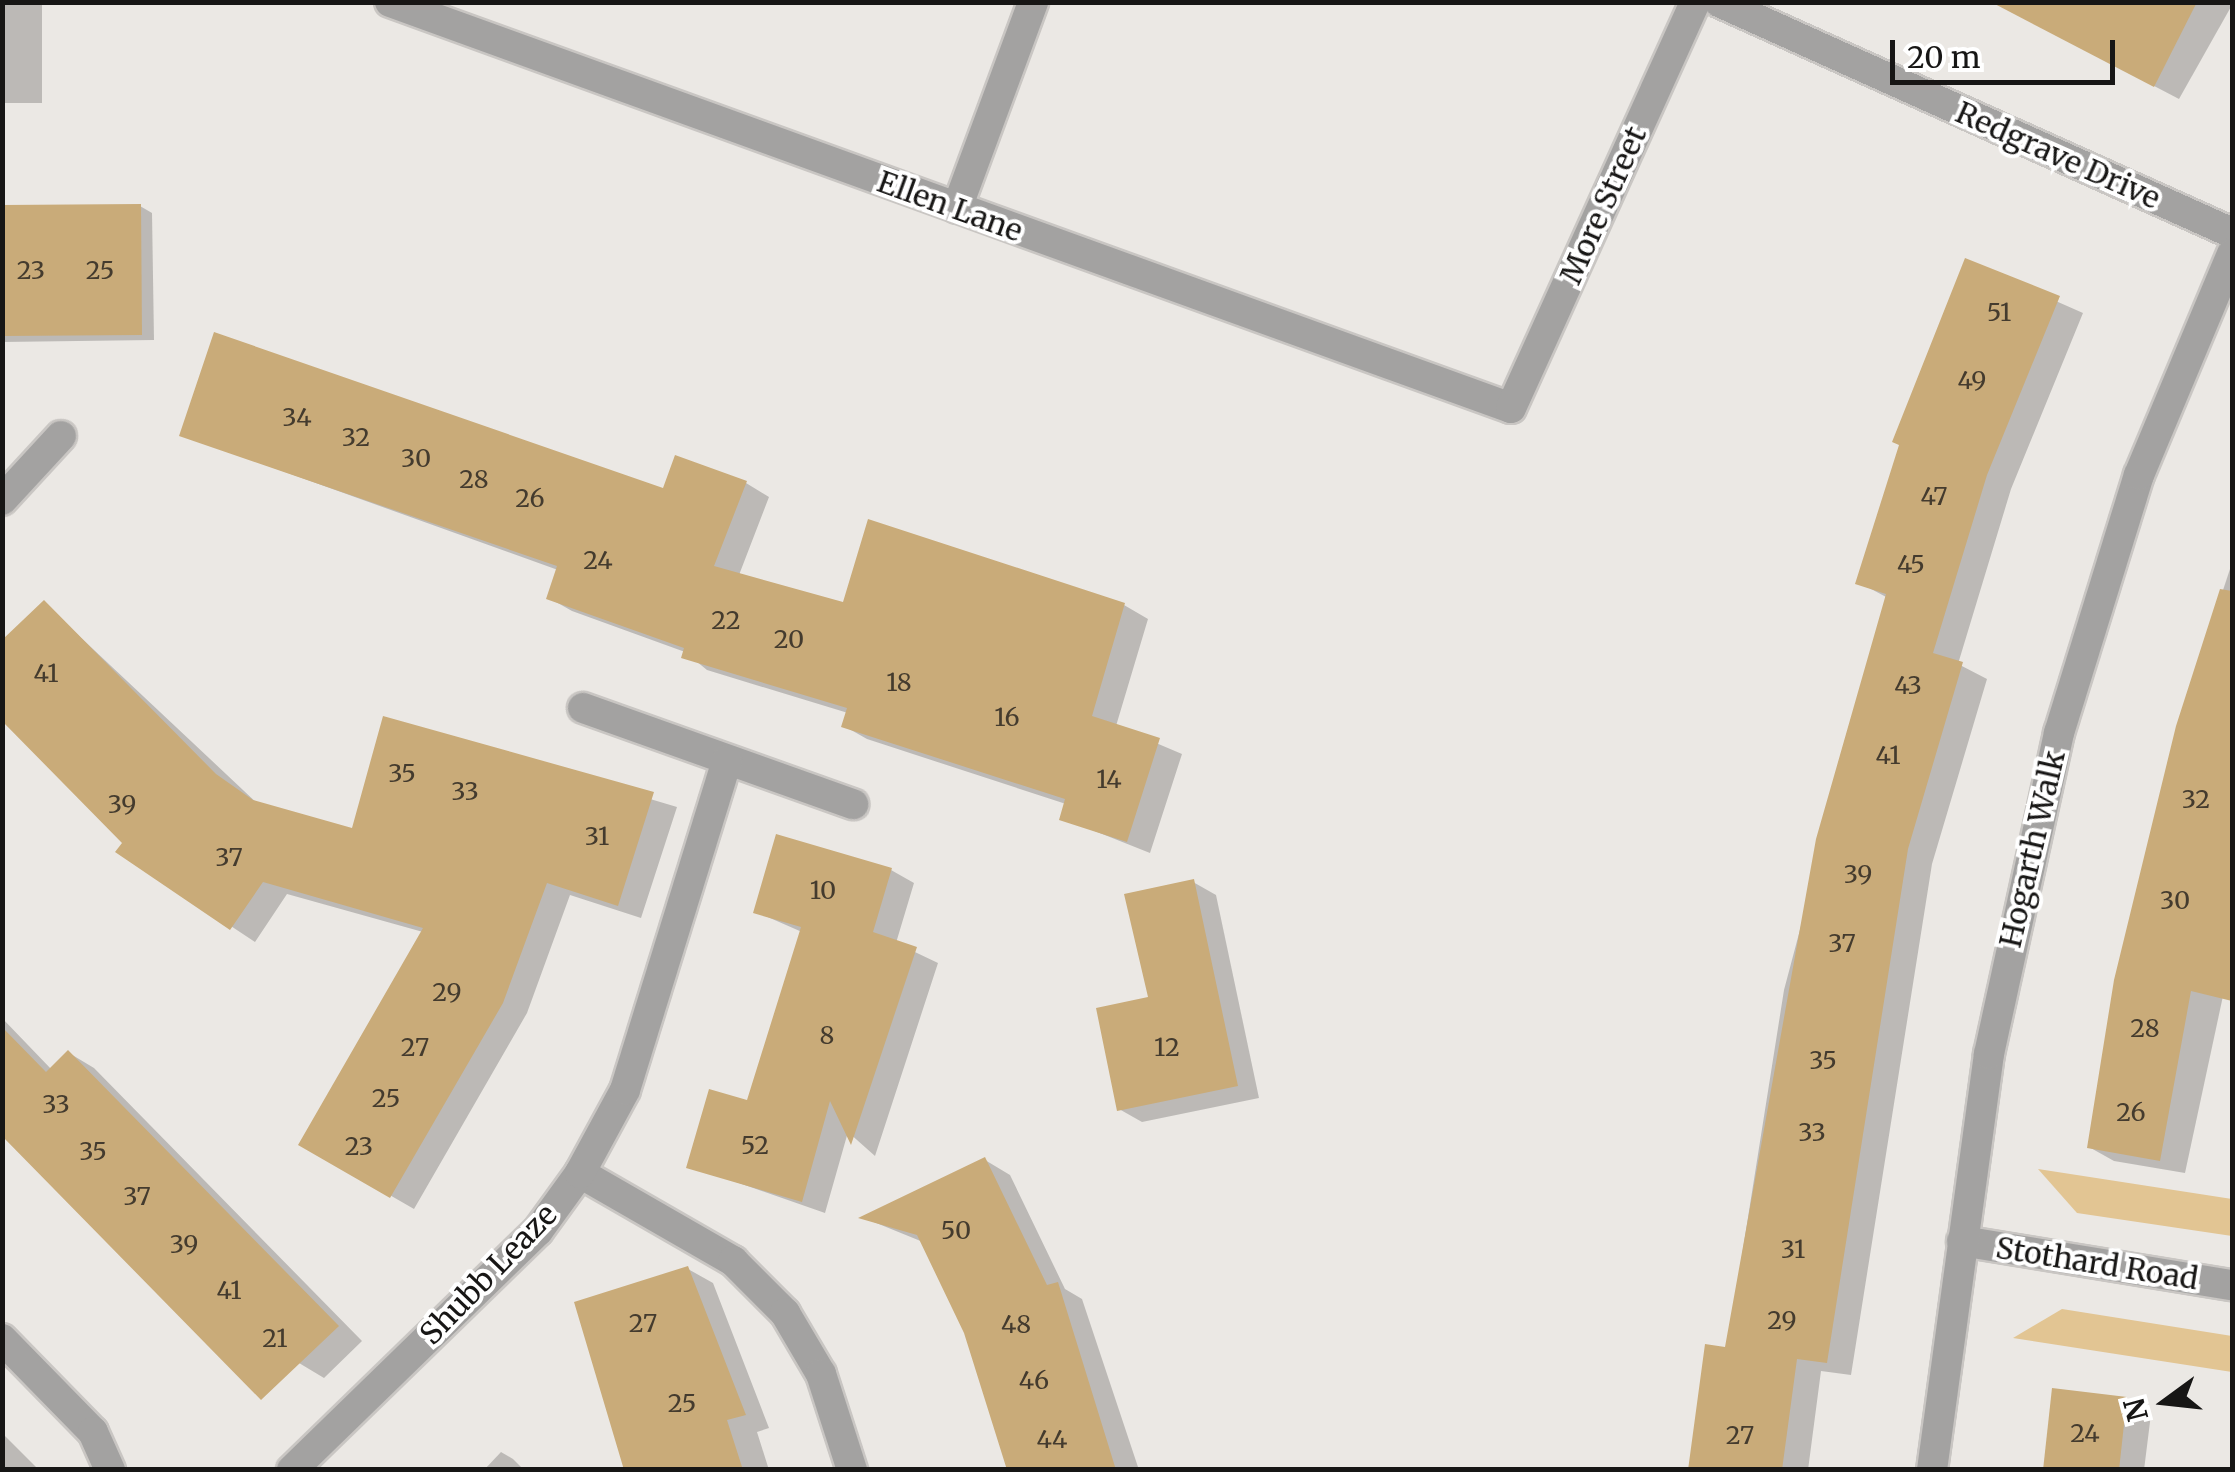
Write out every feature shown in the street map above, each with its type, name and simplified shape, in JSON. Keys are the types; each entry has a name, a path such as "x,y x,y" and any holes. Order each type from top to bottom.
{"street":[{"name":"Ellen Lane","path":"390,2 1512,408"},
{"path":"957,208 1033,2"},
{"name":"More Street","path":"1512,408 1695,2"},
{"name":"Redgrave Drive","path":"1719,2 2232,233"},
{"name":"Hogarth Walk","path":"1932,1470 1996,1015 2058,733 2139,475 2232,254"},
{"path":"2,500 61,436"},
{"path":"582,708 853,804"},
{"name":"Shubb Leaze","path":"292,1470 538,1231 580,1173 625,1090 726,760"},
{"path":"580,1173 733,1261 785,1313 821,1374 852,1470"},
{"name":"Stothard Road","path":"1962,1242 2232,1286"},
{"path":"2,1339 92,1432 110,1470"}],"shaded area":[{"path":"2038,1169 2232,1199 2232,1236 2077,1213"},
{"path":"2062,1309 2232,1336 2232,1372 2013,1338"}],"building":[{"path":"1991,2 2197,2 2154,87"},
{"path":"141,204 142,335 2,336 2,205"},
{"path":"1965,258 2060,296 1987,475 1933,653 1963,662 1908,849 1827,1363 1797,1359 1782,1470 1688,1470 1705,1344 1725,1347 1816,839 1886,594 1855,584 1899,445 1892,442"},
{"path":"214,332 663,488 675,455 747,481 714,566 843,602 868,519 1125,603 1092,716 1160,738 1127,842 1059,820 1065,799 841,727 847,708 681,658 684,648 546,599 557,566 179,436"},
{"path":"2220,589 2232,591 2232,1001 2191,991 2160,1161 2087,1148 2114,980 2176,726"},
{"path":"44,600 216,774 253,800 352,828 383,716 654,792 618,906 547,883 503,1003 390,1198 298,1145 423,928 263,882 230,930 115,852 122,843 2,721 2,640"},
{"path":"776,834 892,868 873,932 917,947 851,1145 830,1101 802,1202 686,1168 709,1089 747,1100 801,927 753,913"},
{"path":"1194,879 1238,1086 1117,1111 1096,1008 1148,997 1124,894"},
{"path":"2,1027 46,1072 68,1050 339,1326 261,1400 2,1136"},
{"path":"985,1157 1047,1285 1058,1282 1116,1470 1007,1470 964,1333 917,1235 858,1218"},
{"path":"688,1266 746,1415 727,1420 743,1470 624,1470 574,1302"},
{"path":"2052,1388 2127,1397 2119,1470 2043,1470"}]}
